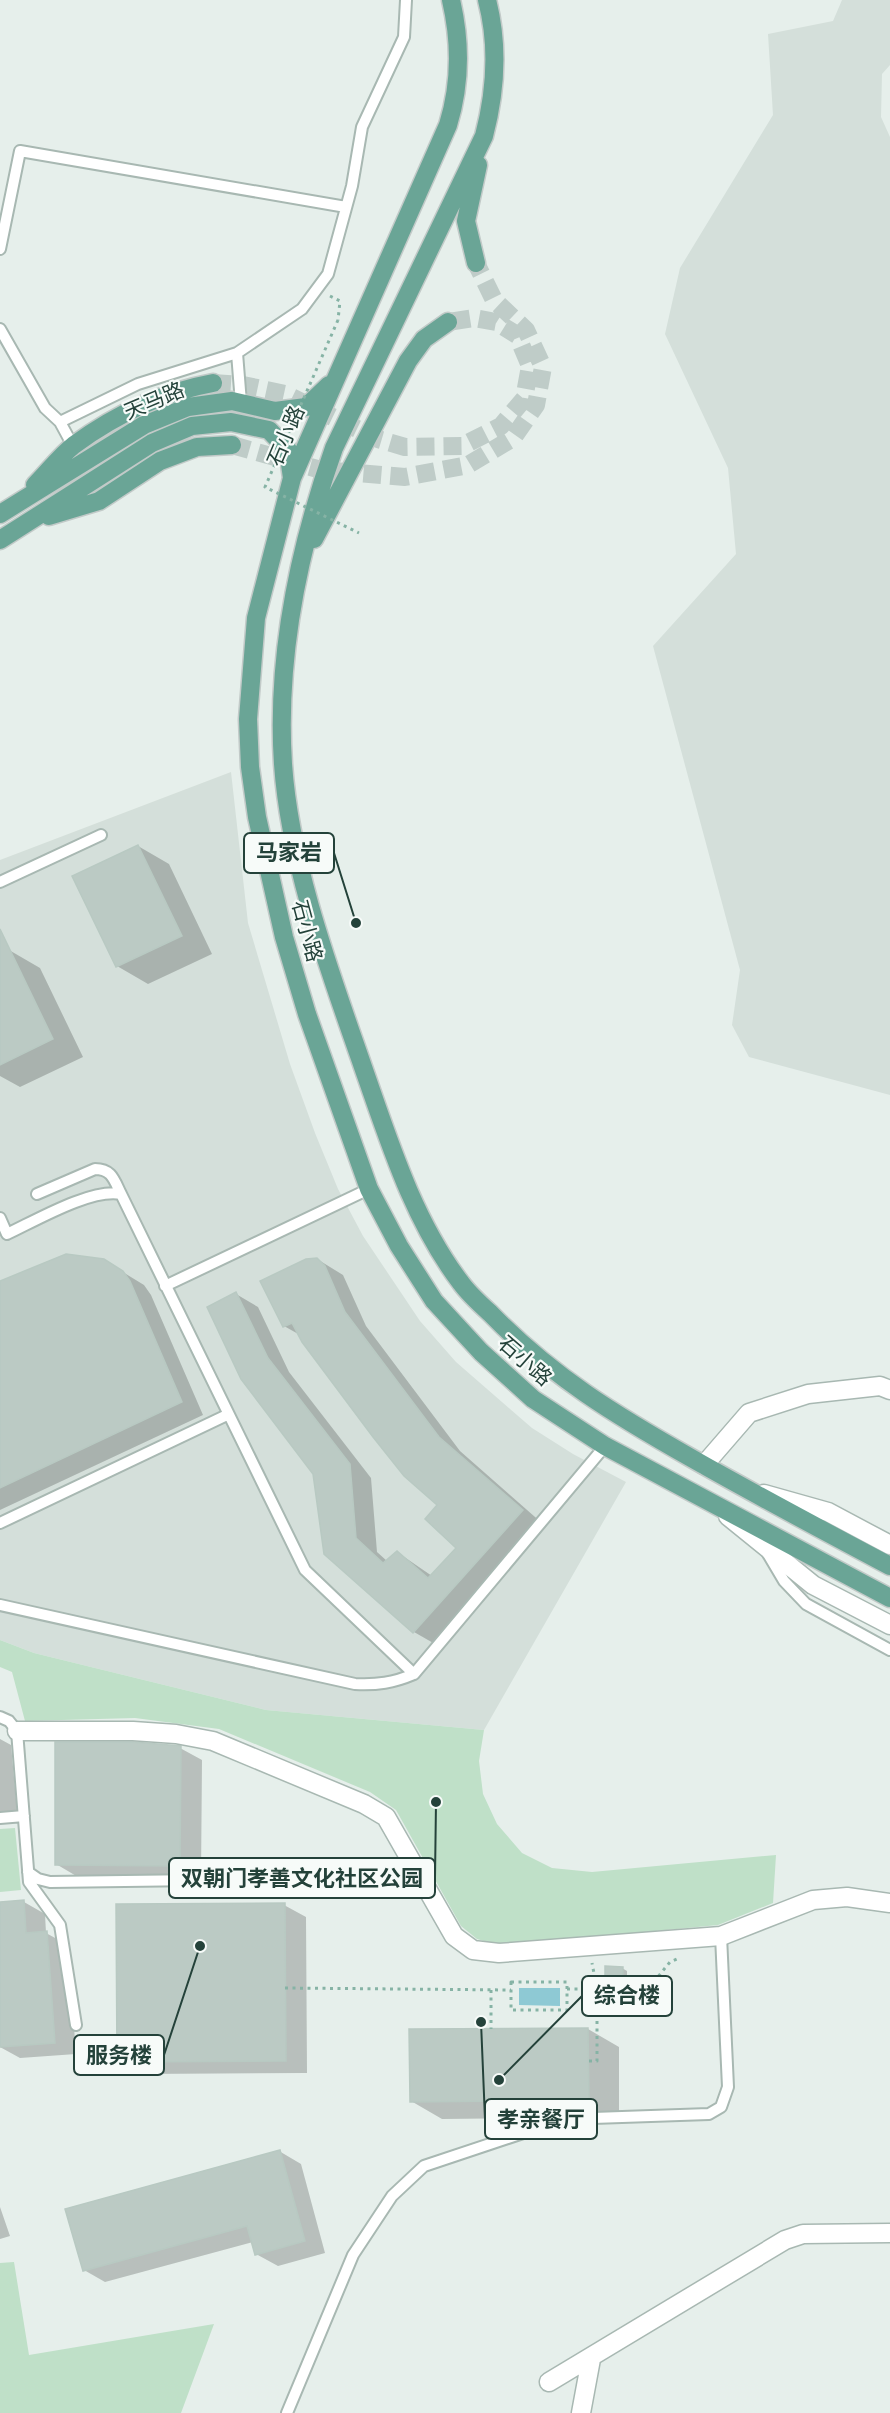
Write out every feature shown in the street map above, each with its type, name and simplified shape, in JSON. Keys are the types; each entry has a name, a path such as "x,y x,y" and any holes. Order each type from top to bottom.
{"main road":[{"name":"石小路","path":"451,0 459,48 455,102 448,125 292,478 256,618 248,719 250,767 256,817 284,937 307,1014 369,1189 399,1246 434,1301 457,1327 532,1399 605,1446 890,1598"},
{"name":"石小路","path":"487,0 495,47 491,108 484,136 334,448 318,494 301,564 285,671 282,721 283,765 298,858 331,972 401,1176 428,1230 461,1284 508,1332 574,1388 619,1418 740,1487 890,1566"},
{"path":"476,263 466,221 484,136"},
{"path":"301,564 408,361 424,339 448,322"},
{"name":"天马路","path":"0,514 144,425 188,407 232,401 275,411 306,407 334,379"},
{"path":"17,504 74,446 136,408 185,388 213,383"},
{"name":"天马路","path":"0,540 152,443 192,426 231,422 269,430 288,450 292,478"},
{"path":"28,523 99,501 160,461 197,447 232,445"}],"street":[{"path":"704,1465 749,1413 808,1394 880,1386 890,1390"},
{"path":"740,1487 828,1512 890,1545"},
{"path":"715,1505 813,1585 890,1625"},
{"path":"17,1731 133,1731 176,1734 213,1741 364,1804 386,1817 454,1936 473,1950 499,1953 721,1936 813,1900 847,1897 890,1903"},
{"path":"549,2382 591,2359 785,2240 803,2234 890,2233"},
{"path":"581,2413 591,2359"}],"lane":[{"path":"60,422 138,384 237,353 302,309 328,274 346,207 362,127 404,37 406,0"},
{"path":"0,249 20,151 346,207"},
{"path":"0,329 45,408 60,422 74,446"},
{"path":"237,353 241,403"},
{"path":"0,882 101,835"},
{"path":"37,1194 95,1169 104,1169 111,1173 227,1416 306,1570 414,1674"},
{"path":"165,1286 369,1189"},
{"path":"0,1218 3,1235 91,1197 112,1192 121,1194"},
{"path":"0,1523 227,1416"},
{"path":"0,1605 355,1684 378,1685 396,1682 414,1674 605,1446"},
{"path":"763,1546 784,1581 806,1604 890,1650"},
{"path":"0,1718 9,1721 17,1731 29,1882 60,1925 76,2025"},
{"path":"0,1818 24,1816"},
{"path":"28,1872 38,1879 50,1882 420,1877"},
{"path":"287,2413 353,2255 392,2196 424,2166 544,2126 593,2118 708,2114 721,2107 728,2087 721,1936"}],"path":[{"path":"317,289 340,301 338,320 265,487 359,533"},
{"path":"589,1946 597,1989 597,2061 589,2061"},
{"path":"567,1989 648,1989 670,1962 680,1957"},
{"path":"511,1982 567,1982 567,1989 567,2010 511,2010 511,1982"},
{"path":"285,1988 511,1990"},
{"path":"491,1990 491,2029"}],"shaded area":[{"path":"842,0 890,0 890,65 882,74 881,117 890,137 890,1095 749,1057 732,1025 740,970 653,646 736,554 728,468 665,334 680,268 773,115 768,34 833,21"},
{"path":"231,772 248,923 290,1064 315,1133 338,1189 363,1236 420,1321 456,1362 532,1428 573,1454 626,1482 484,1730 266,1710 34,1653 0,1640 0,860"}],"green space":[{"path":"0,1640 34,1653 266,1710 484,1730 479,1761 483,1794 497,1824 522,1853 552,1868 592,1872 776,1855 773,1903 718,1925 501,1946 477,1939 461,1926 396,1810 370,1792 219,1729 135,1718 25,1721 12,1672 0,1667"},
{"path":"15,1828 21,1890 0,1892 0,1829"},
{"path":"14,2262 29,2355 214,2324 181,2413 0,2413 0,2263"}],"water":[{"path":"519,1988 560,1988 560,2006 519,2005"}],"building":[{"path":"138,845 182,936 116,967 72,876"},
{"path":"0,929 53,1039 0,1065"},
{"path":"66,1254 104,1259 123,1271 130,1281 182,1402 0,1488 0,1281"},
{"path":"317,1258 325,1266 345,1312 439,1437 523,1510 413,1633 324,1554 313,1474 241,1379 207,1307 236,1292 268,1358 350,1464 356,1538 383,1563 397,1551 428,1578 456,1548 425,1519 437,1505 404,1476 302,1342 292,1323 283,1327 260,1281 306,1259"},
{"path":"55,1742 133,1742 181,1746 180,1866 55,1865"},
{"path":"24,1900 26,1933 47,1931 55,2043 0,2047 0,1902"},
{"path":"285,1903 286,2061 117,2062 116,1904"},
{"path":"605,1966 623,1967 622,2002 605,2001"},
{"path":"588,2028 589,2100 410,2102 409,2029"},
{"path":"280,2150 305,2241 255,2255 247,2226 83,2271 65,2209"}],"tunnel":[{"path":"232,445 321,470 405,477 468,465 513,438 536,405 543,367 526,330 494,300 476,263"},
{"path":"213,383 243,385 285,394 378,439 405,447 462,446 501,426 524,399 530,366 517,335 496,322 474,318 448,322"}],"place":[{"name":"马家岩","path":"356,923"},
{"name":"双朝门孝善文化社区公园","path":"436,1802"},
{"name":"服务楼","path":"200,1946"},
{"name":"孝亲餐厅","path":"481,2022"},
{"name":"综合楼","path":"499,2080"}]}
